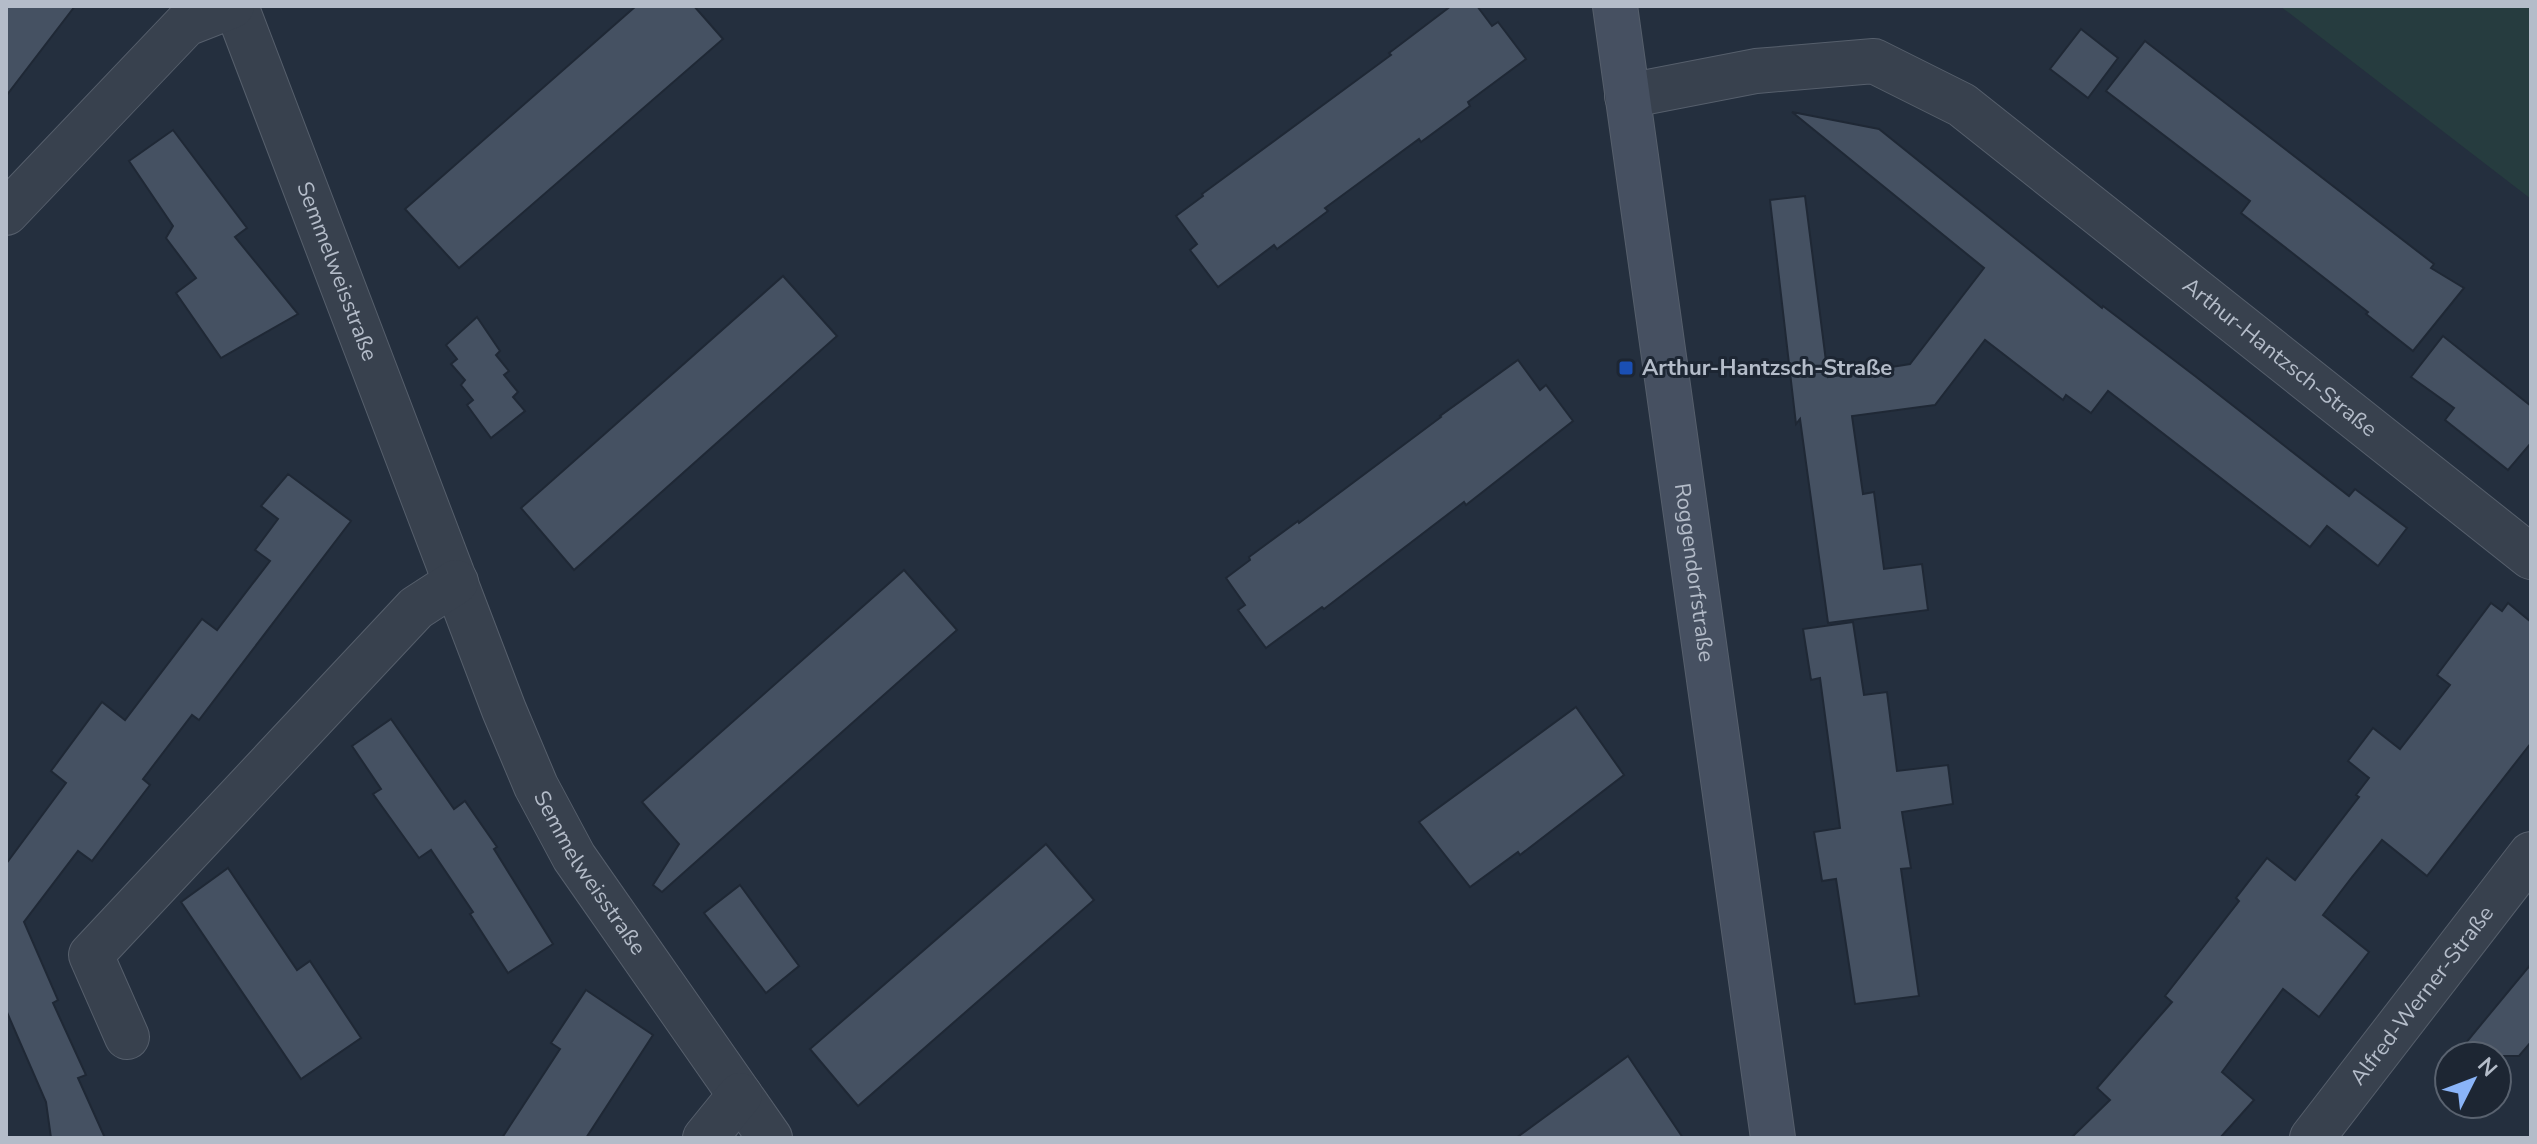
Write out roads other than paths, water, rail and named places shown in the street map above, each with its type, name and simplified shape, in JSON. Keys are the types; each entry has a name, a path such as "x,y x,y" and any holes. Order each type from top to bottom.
{"street":[{"name":"Semmelweisstraße","path":"6,213 186,24 234,6 504,710 536,786 574,857 770,1138"},
{"name":"Roggendorfstraße","path":"1615,6 1773,1138"},
{"name":"Arthur-Hantzsch-Straße","path":"1627,96 1756,71 1874,61 1962,105 2531,557"},
{"path":"127,1037 91,955 416,608 456,582"},
{"name":"Alfred-Werner-Straße","path":"2312,1138 2531,854"},
{"path":"705,1138 740,1095"}],"place":[{"name":"Arthur-Hantzsch-Straße","path":"1626,368"}]}
